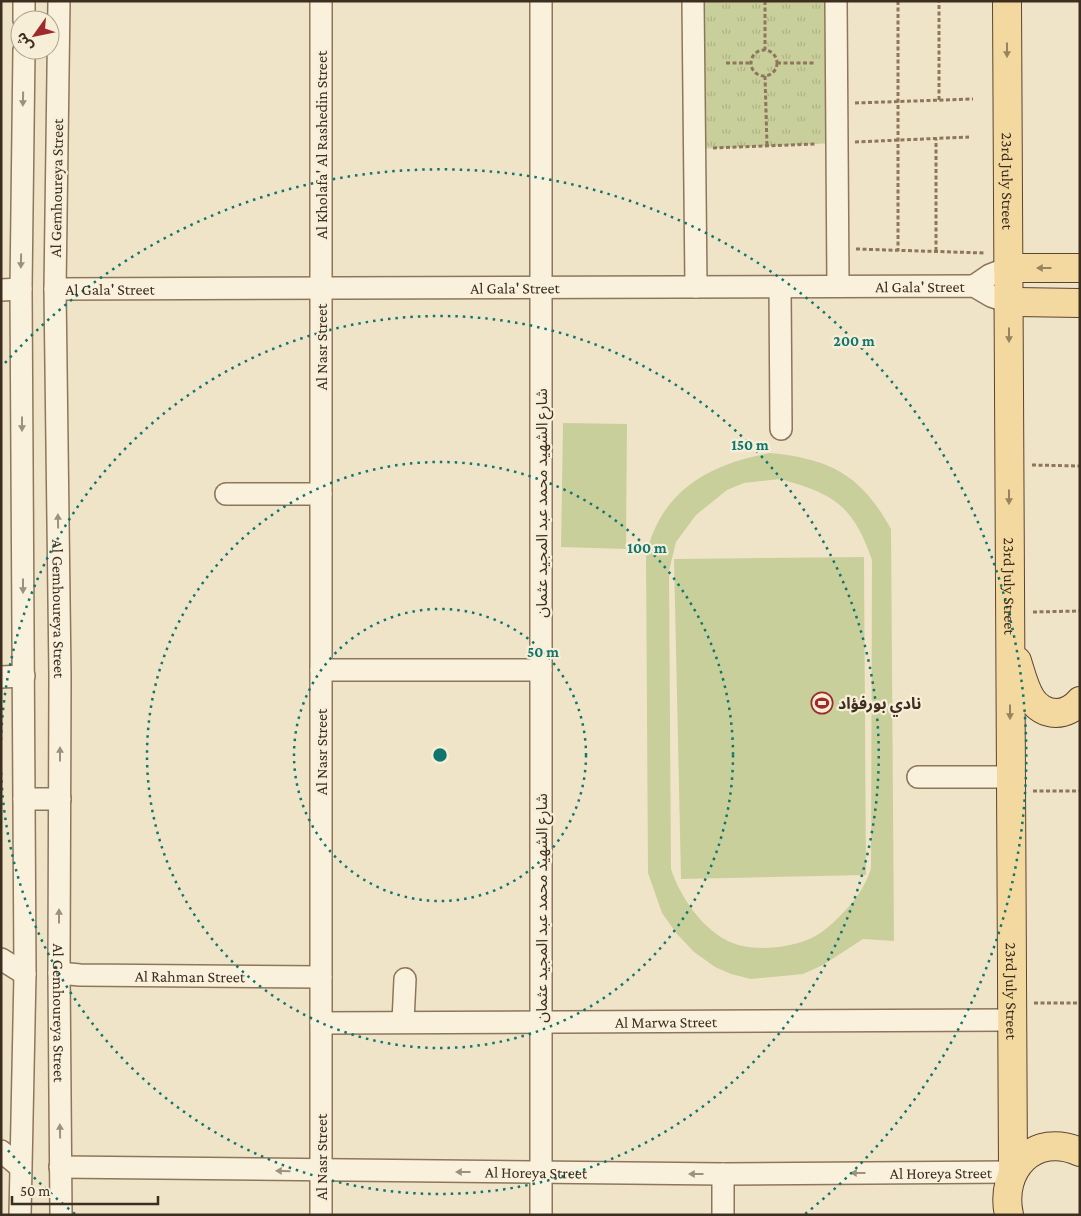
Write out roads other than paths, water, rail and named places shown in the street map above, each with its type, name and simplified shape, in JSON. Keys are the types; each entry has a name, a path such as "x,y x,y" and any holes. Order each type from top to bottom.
{"main road":[{"name":"23rd July Street","path":"1007,1 1012,1172 1007,1186 1006,1200 1009,1215"},
{"name":"Al Gala' Street","path":"1008,261 1080,268"},
{"name":"Al Gala' Street","path":"1009,302 1080,303"},
{"path":"1009,625 1028,694 1033,702 1049,712 1059,713 1068,710 1080,701"},
{"path":"1012,1172 1020,1161 1041,1148 1054,1146 1079,1150"}],"street":[{"name":"Al Gemhoureya Street","path":"59,1 55,289 60,676 59,973 61,1215"},
{"name":"Al Kholafa' Al Rashedin Street","path":"320,290 321,1"},
{"name":"شارع الشهيد محمد عبد المجيد عثمان","path":"541,1 541,1215"},
{"path":"693,1 696,287"},
{"path":"836,1 838,286"},
{"name":"Al Gemhoureya Street","path":"20,1215 19,1166 25,974 24,676 11,289 23,60"},
{"name":"Al Gala' Street","path":"974,286 1008,261"},
{"name":"Al Gala' Street","path":"55,289 320,290 974,286 990,296 1009,302"},
{"path":"780,287 781,429"},
{"name":"Al Nasr Street","path":"320,290 321,1215"},
{"path":"226,494 320,494"},
{"path":"321,670 541,670"},
{"path":"1,677 24,676"},
{"path":"918,777 1010,784"},
{"path":"24,799 60,799"},
{"path":"1,959 25,974"},
{"name":"Al Rahman Street","path":"59,973 80,975 321,977"},
{"path":"403,1022 405,979"},
{"name":"Al Marwa Street","path":"321,1023 541,1022 1011,1012"},
{"path":"1,1151 19,1166"},
{"name":"Al Horeya Street","path":"60,1167 722,1174 1012,1172"},
{"path":"722,1174 723,1215"}],"place":[{"name":"نادي بورفؤاد","path":"822,703"}]}
